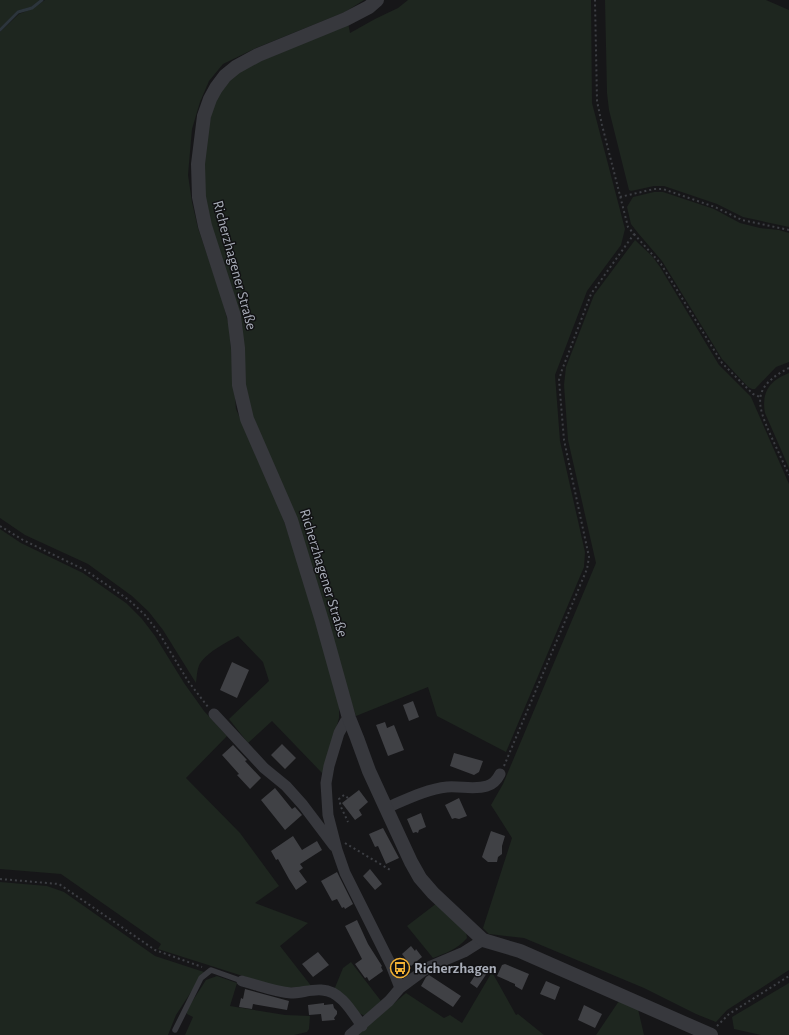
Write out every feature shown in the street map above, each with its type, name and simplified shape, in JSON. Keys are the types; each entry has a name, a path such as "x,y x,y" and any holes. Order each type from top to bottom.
{"street":[{"name":"Richerzhagener Straße","path":"349,718 322,621 291,520 245,412 239,385 238,348 234,316 202,213 198,190 198,168 202,128 207,106 216,88 230,72 243,62 258,55 357,14 378,0"},
{"path":"214,714 264,768 286,786 303,805 337,850"},
{"path":"400,988 391,965 349,883 337,850 328,816 326,783 329,766 339,733 349,718 369,771 411,862 420,878 433,893 483,940 520,951 710,1035"},
{"path":"386,808 433,790 447,787 486,787 497,780 500,774"},
{"path":"350,1035 389,1001 400,988 431,966 464,952 483,940"},
{"path":"242,981 290,993 322,990 331,992 342,1000 362,1026"}],"lane":[{"path":"175,1030 200,978 211,970 242,981"}],"path":[{"path":"595,0 597,101 628,227 661,264 722,363 752,394 760,397"},
{"path":"620,197 654,189 663,189 715,207 742,220 789,230"},
{"path":"500,774 587,568 589,557 589,550 564,440 559,380 591,294 634,234"},
{"path":"789,368 777,374 769,382 760,397 761,412 789,475"},
{"path":"0,526 23,540 85,570 129,600 145,615 159,633 188,681 204,704 214,714"},
{"path":"348,798 344,795 339,799 348,822"},
{"path":"334,836 392,871"},
{"path":"0,879 59,884 155,950 211,970"},
{"path":"710,1035 729,1014 789,976"}],"shaded area":[{"path":"0,0 40,0 31,7 17,11 0,28"},
{"path":"45,0 364,0 345,12 256,48 223,64 209,81 200,102 192,129 188,175 198,228 221,295 229,326 236,409 281,512 300,569 339,701 339,718 323,774 272,721 248,743 229,719 269,681 263,662 238,636 218,647 204,658 197,672 196,683 163,630 149,612 132,596 88,564 25,535 0,518 0,32 19,14 32,9"},
{"path":"408,0 591,0 592,103 625,229 621,245 587,291 555,375 560,441 585,552 584,567 506,752 437,716 428,687 356,716 255,428 209,226 201,166 214,99 238,71 348,23 350,33 398,8"},
{"path":"605,0 766,0 789,10 789,227 743,217 717,204 664,186 654,186 631,191 629,190 609,110 607,93"},
{"path":"654,192 663,192 714,209 740,223 789,233 789,362 776,367 755,389 748,387 722,359 662,261 631,224 627,207 633,197"},
{"path":"635,240 652,256 660,267 719,365 751,397 789,484 789,970 727,1010 716,1022 696,1014 644,988 524,938 489,934 483,928 512,838 491,805 503,784 596,563 568,440 564,385 566,367 594,295"},
{"path":"789,373 789,468 765,413 764,399 768,388 772,383"},
{"path":"0,529 21,543 83,573 126,603 142,619 155,636 184,683 204,711 227,736 186,778 240,833 279,886 255,903 308,923 280,946 312,987 280,988 158,949 161,944 61,874 0,869"},
{"path":"0,882 47,886 64,892 155,956 204,972 176,1015 168,1035 0,1035"},
{"path":"437,903 466,931 467,938 456,948 433,958 407,926"},
{"path":"351,962 381,1001 365,1016 356,1012 334,990 343,968"},
{"path":"492,972 516,1015 518,1014 544,1035 357,1035 406,993 444,1018 450,1015 462,1023"},
{"path":"217,976 237,983 230,1006 285,1015 310,1016 309,1029 307,1032 294,1035 185,1035 193,1017 187,1014 186,1011 206,980"},
{"path":"789,983 789,1035 761,1035 734,1029 732,1017"},
{"path":"619,1001 638,1009 644,1035 596,1035"}],"building":[{"path":"232,662 249,670 237,698 220,690"},
{"path":"413,701 419,717 409,721 403,705"},
{"path":"385,722 387,728 394,725 404,750 388,756 376,725"},
{"path":"282,744 296,758 285,769 271,755"},
{"path":"233,745 247,760 245,761 261,778 250,789 222,755"},
{"path":"454,753 483,761 479,772 474,775 450,766"},
{"path":"275,788 292,809 295,807 302,815 285,830 261,800"},
{"path":"359,790 368,802 359,810 362,815 355,820 342,803"},
{"path":"459,798 467,816 459,819 452,819 445,805"},
{"path":"421,813 426,827 419,830 418,833 413,833 407,819"},
{"path":"383,828 399,858 386,864 378,846 375,847 369,834"},
{"path":"491,831 505,836 502,846 502,854 498,857 497,862 488,862 482,857"},
{"path":"293,836 302,850 317,841 322,850 300,864 303,868 299,871 307,882 296,890 278,859 276,860 271,851"},
{"path":"370,869 382,884 375,890 363,876"},
{"path":"337,872 353,904 345,909 344,907 342,908 337,899 332,901 321,881"},
{"path":"357,920 368,944 382,966 383,971 369,981 355,964 362,959 345,926"},
{"path":"411,946 415,951 416,949 422,957 411,966 402,954"},
{"path":"318,952 329,965 313,977 302,964"},
{"path":"505,964 529,974 522,990 515,986 515,984 497,976 502,965"},
{"path":"482,965 489,970 477,988 470,983"},
{"path":"429,975 461,996 453,1007 421,986 426,977"},
{"path":"546,981 560,987 555,1000 540,994"},
{"path":"245,989 289,1001 287,1010 253,1004 252,1009 239,1007 241,998 243,999"},
{"path":"324,1003 324,1005 333,1004 337,1011 334,1018 335,1020 322,1021 321,1014 309,1015 308,1005"},
{"path":"584,1005 602,1014 595,1028 578,1020"}],"waterway":[{"path":"0,30 18,12 32,8 42,0"}],"place":[{"name":"Richerzhagen","path":"400,968"}]}
